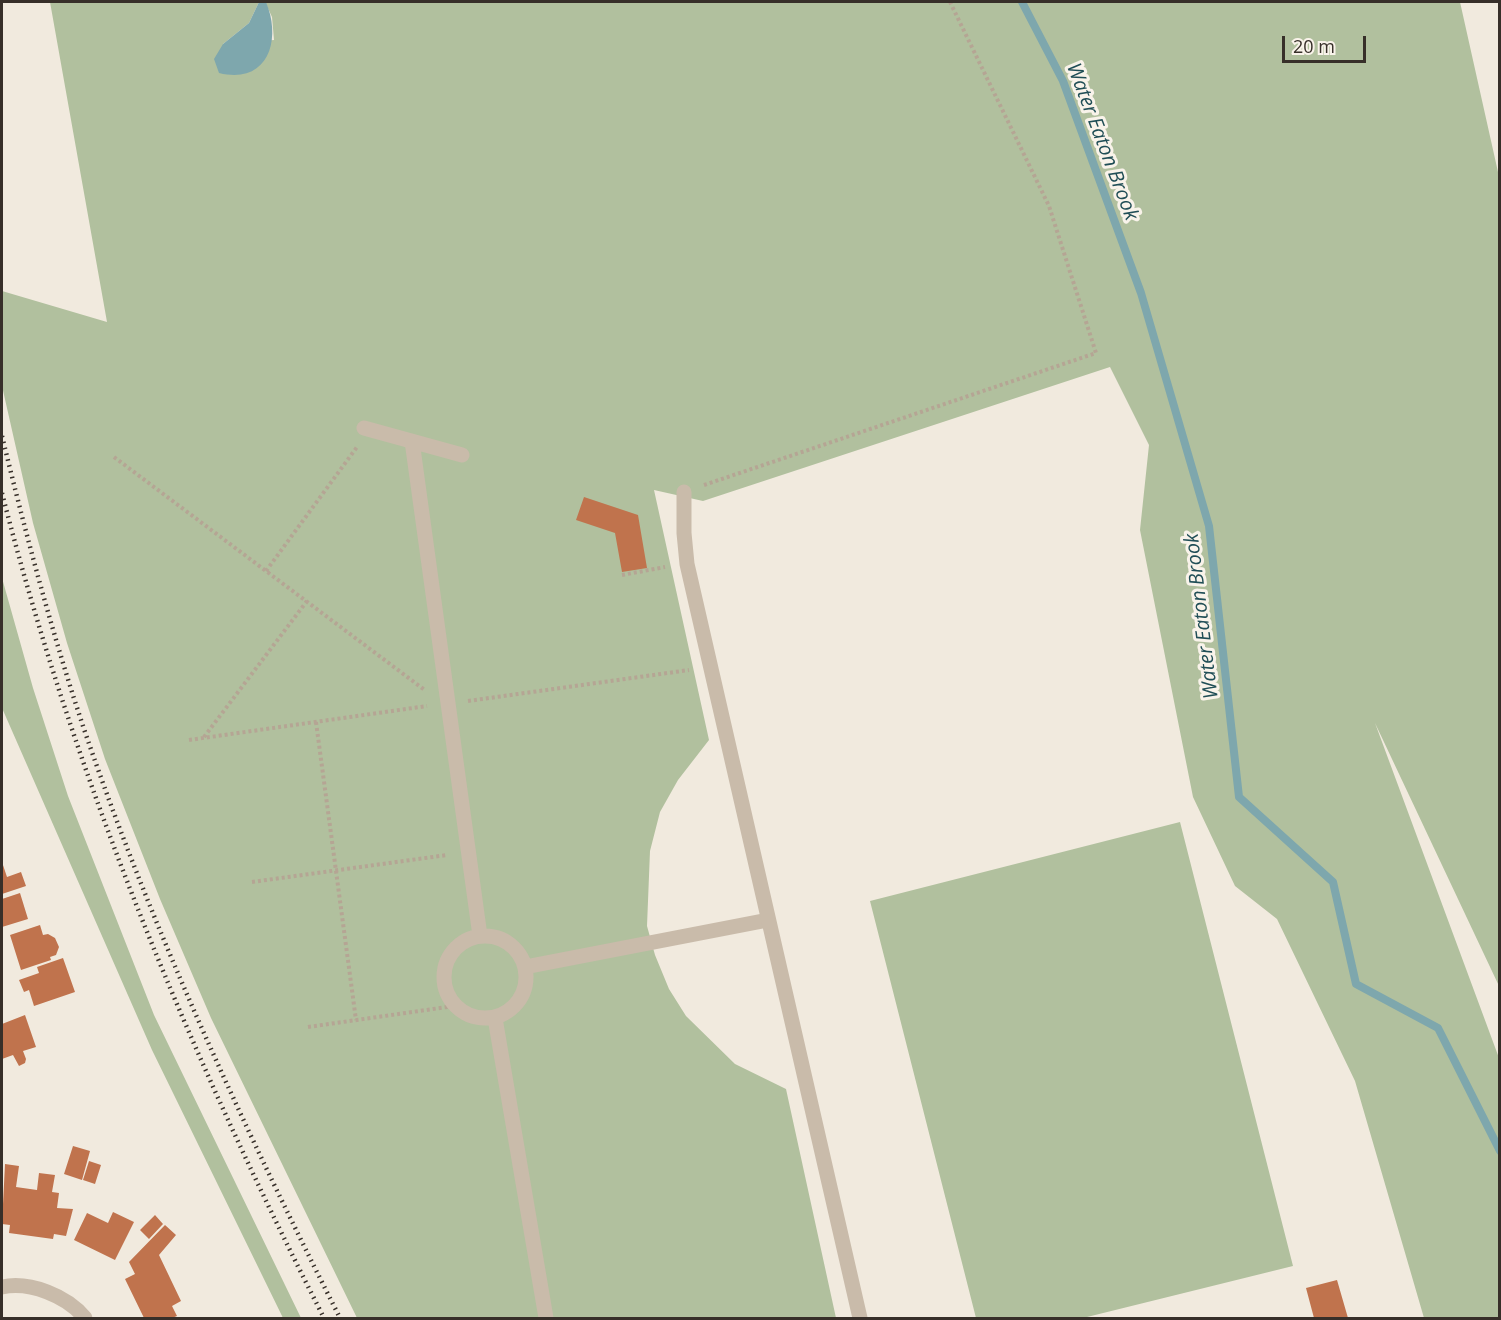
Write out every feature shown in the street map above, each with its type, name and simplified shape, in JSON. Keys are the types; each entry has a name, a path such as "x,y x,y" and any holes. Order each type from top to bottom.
{"street":[{"path":"367,429 462,455"},
{"path":"412,441 480,936"},
{"path":"684,492 687,564 860,1318"},
{"path":"525,967 768,920"},
{"path":"480,936 492,936 513,947 525,967 526,980 517,1004 495,1018 473,1018 454,1006 445,989 444,969 457,946 480,936"},
{"path":"495,1018 546,1318"},
{"path":"2,1287 10,1285 41,1289 75,1307 85,1318"}],"path":[{"path":"684,492 1096,353 1049,206 950,2"},
{"path":"266,571 367,429"},
{"path":"114,457 434,697"},
{"path":"622,574 687,564"},
{"path":"203,738 307,602"},
{"path":"316,722 356,1020"},
{"path":"252,882 469,853"},
{"path":"308,1027 454,1006"}],"green space":[{"path":"50,2 259,2 249,23 223,44 274,40 272,17 265,2 1460,2 1500,181 1499,986 1375,723 1499,1058 1499,1318 1424,1318 1355,1081 1277,919 1235,886 1193,797 1140,530 1149,445 1110,367 703,501 654,490 709,740 678,780 660,812 650,851 647,926 655,955 669,989 686,1016 735,1064 786,1089 836,1318 357,1318 211,1018 160,899 105,759 67,643 33,523 2,386 2,291 107,322"},
{"path":"2,578 33,688 68,796 154,1015 301,1318 283,1318 152,1050 2,708"},
{"path":"1180,822 1293,1266 1083,1318 976,1318 870,901"}],"water":[{"path":"259,2 266,2 271,16 271,44 267,56 260,66 249,72 236,75 219,73 214,59 223,44 249,23"}],"building":[{"path":"584,497 638,515 647,568 622,572 615,533 576,520"},
{"path":"2,862 7,877 21,872 26,886 2,894"},
{"path":"20,893 28,919 2,927 2,899"},
{"path":"40,925 43,935 48,934 55,938 59,947 56,955 50,957 51,960 21,970 10,935"},
{"path":"63,958 75,992 34,1006 29,990 24,992 19,980 39,973 37,967"},
{"path":"25,1015 36,1047 23,1051 25,1063 19,1066 13,1055 2,1059 2,1024"},
{"path":"73,1146 90,1151 82,1180 64,1174"},
{"path":"89,1161 101,1165 95,1184 83,1180"},
{"path":"5,1164 19,1166 16,1187 37,1190 39,1173 55,1175 52,1192 59,1193 57,1208 73,1209 66,1236 54,1234 53,1239 9,1233 10,1225 2,1224"},
{"path":"113,1212 134,1222 115,1260 74,1240 87,1213 108,1223"},
{"path":"155,1215 163,1224 149,1239 140,1230"},
{"path":"165,1225 176,1235 159,1255 181,1301 172,1306 177,1316 144,1318 125,1279 135,1274 129,1262"},
{"path":"1337,1280 1348,1318 1314,1318 1306,1288"}],"waterway":[{"name":"Water Eaton Brook","path":"1022,2 1063,81 1141,293 1209,526 1239,797 1333,882 1356,984 1438,1028 1500,1151"}],"railway":[{"path":"2,436 61,657 111,805 170,954 235,1102 340,1318"},
{"path":"2,493 31,600 64,706 140,915 227,1118 324,1318"}]}
